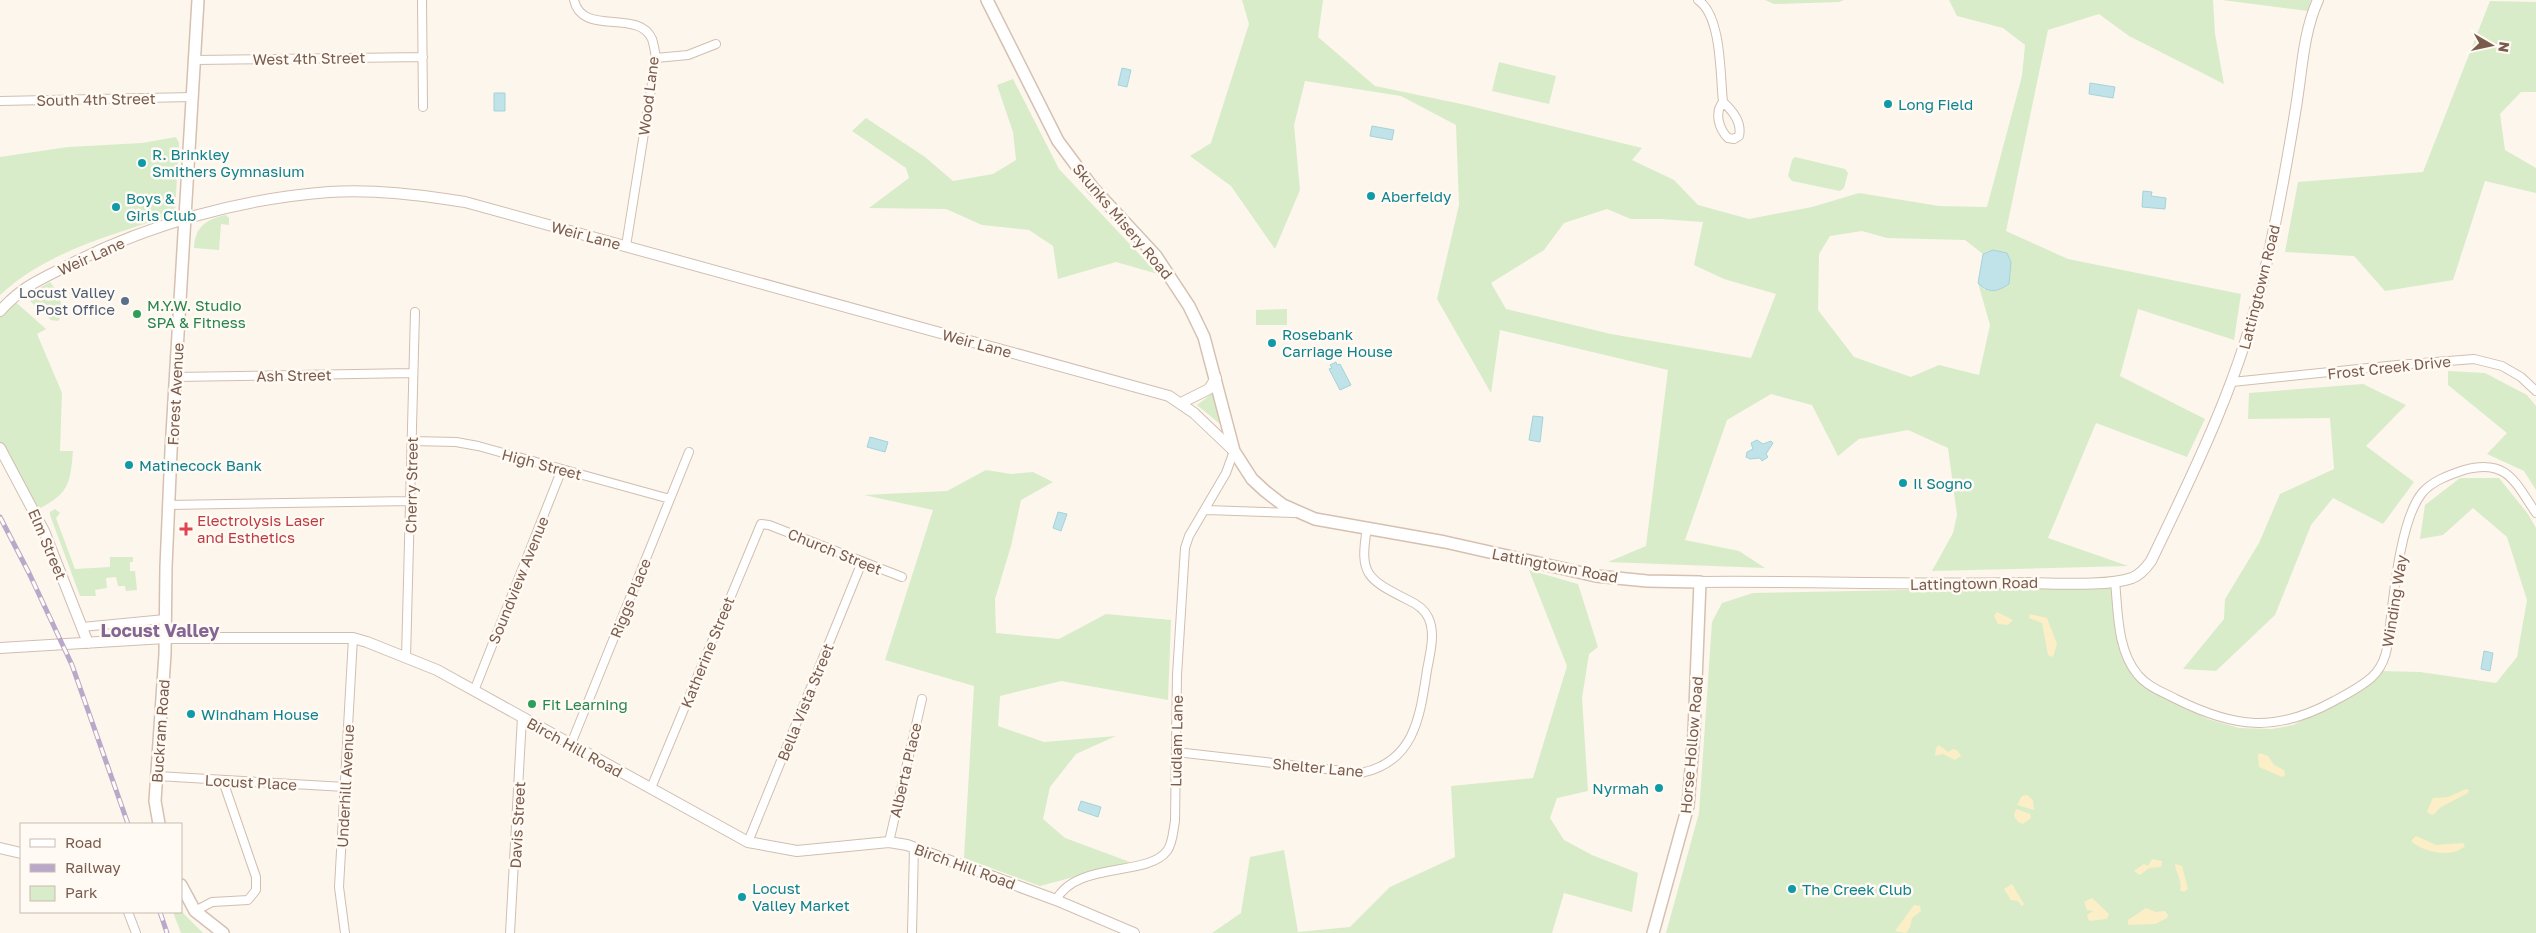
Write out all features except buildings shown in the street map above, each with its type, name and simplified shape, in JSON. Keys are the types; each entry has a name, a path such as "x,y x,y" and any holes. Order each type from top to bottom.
{"main road":[{"name":"Forest Avenue","path":"165,638 168,505 198,0"},
{"name":"Skunks Misery Road","path":"987,0 1030,89 1058,141 1093,188 1156,256 1172,277 1204,336 1234,451"},
{"name":"Lattingtown Road","path":"1234,451 1258,485 1296,513 1315,519 1445,542 1596,576 1647,581 1700,582"},
{"name":"Horse Hollow Road","path":"1653,933 1688,806 1694,732 1700,582"},
{"name":"Buckram Road","path":"159,823 155,801 165,638"},
{"path":"183,891 195,911 223,933"}],"street":[{"path":"422,0 423,106"},
{"name":"Wood Lane","path":"574,0 577,8 588,17 632,24 645,30 652,39 656,58 626,246"},
{"path":"1698,0 1711,17 1716,36 1723,102"},
{"name":"Lattingtown Road","path":"1700,582 1779,581 1933,584 2115,581 2135,576 2142,572 2152,561 2204,451 2232,382 2252,321 2284,180 2307,36 2318,0"},
{"path":"656,58 688,55 716,44"},
{"name":"West 4th Street","path":"195,60 423,57"},
{"name":"South 4th Street","path":"0,101 193,97"},
{"name":"Weir Lane","path":"0,311 21,289 90,254 185,220 272,198 331,192 393,193 465,202 1135,386 1181,403 1234,451"},
{"name":"Cherry Street","path":"406,658 414,312"},
{"name":"Frost Creek Drive","path":"2232,382 2397,364 2474,359 2502,366 2521,377 2536,391"},
{"name":"Ash Street","path":"175,377 413,373"},
{"path":"1181,403 1209,389 1216,378"},
{"name":"High Street","path":"412,441 456,442 478,446 670,498"},
{"name":"Elm Street","path":"0,448 41,524 88,643"},
{"name":"Ludlam Lane","path":"1056,900 1068,885 1080,879 1156,860 1167,852 1172,842 1175,821 1182,564 1189,536 1226,473 1234,451"},
{"name":"Riggs Place","path":"571,744 690,452"},
{"name":"Winding Way","path":"2115,581 2120,632 2128,658 2137,675 2148,684 2208,713 2244,723 2272,724 2300,717 2327,705 2372,677 2382,665 2386,654 2394,593 2408,520 2422,493 2432,484 2447,476 2476,467 2498,467 2514,480 2536,513"},
{"name":"Soundview Avenue","path":"474,691 562,470"},
{"path":"168,505 410,501"},
{"path":"1206,510 1296,513"},
{"name":"Church Street","path":"769,525 902,577"},
{"name":"Katherine Street","path":"651,788 759,526 769,525"},
{"name":"Shelter Lane","path":"1176,752 1361,773 1385,766 1400,754 1415,728 1421,711 1432,628 1422,608 1387,589 1368,574 1363,554 1367,528"},
{"name":"Bella Vista Street","path":"748,842 862,562"},
{"path":"82,627 165,619"},
{"name":"Birch Hill Road","path":"0,648 165,638 353,638 436,670 748,842 797,851 888,842 914,847 1056,900 1134,933"},
{"name":"Underhill Avenue","path":"345,933 340,887 353,638"},
{"name":"Alberta Place","path":"888,842 922,699"},
{"name":"Davis Street","path":"510,933 522,717"},
{"name":"Locust Place","path":"157,776 345,787"},
{"path":"195,911 212,902 248,900 256,890 256,878 223,781"},
{"path":"912,933 914,847"},
{"path":"0,848 20,853"},
{"path":"128,913 136,933"}],"green space":[{"path":"1242,0 1323,0 1318,37 1375,86 1466,105 1642,148 1632,160 1674,180 1698,205 1749,219 1812,207 1859,193 1939,206 1987,207 2022,76 2025,45 2003,28 1957,16 1949,0 2213,0 2215,34 2224,84 2129,36 2099,14 2048,30 2006,231 2068,259 2241,294 2234,340 2138,309 2120,376 2205,419 2187,457 2096,423 2048,538 2128,566 1932,571 1953,533 1957,515 1948,448 1908,430 1859,439 1838,456 1812,405 1771,394 1727,420 1685,540 1739,551 1765,568 1608,562 1646,546 1668,370 1500,330 1491,393 1437,299 1459,205 1456,125 1401,96 1305,81 1294,125 1300,190 1275,249 1231,186 1190,156 1211,143 1249,24","holes":["1607,209 1631,219 1703,222 1694,265 1724,279 1776,294 1751,358 1611,334 1506,309 1491,283 1544,250 1564,223","1862,231 1887,238 1965,240 1983,254 1988,251 1985,290 1978,283 1990,325 1979,375 1939,365 1911,377 1854,357 1818,310 1819,254 1830,236"]},
{"path":"1765,0 1844,0 1839,2 1774,4"},
{"path":"2222,0 2311,0 2308,11"},
{"path":"2490,1 2536,2 2536,92 2521,92 2500,114 2505,150 2536,168 2536,193 2485,181 2453,280 2385,291 2354,256 2285,252 2298,182 2423,172"},
{"path":"1499,62 1556,76 1549,104 1492,91"},
{"path":"1013,79 1059,169 1158,274 1116,262 1058,279 1053,246 1029,230 982,225 946,209 869,208 909,178 906,168 852,131 866,118 925,157 953,181 993,174 1016,160 1013,132 997,85"},
{"path":"176,137 179,143 175,212 99,239 54,258 25,275 0,295 0,157 68,147 142,143"},
{"path":"1795,157 1845,169 1848,173 1844,188 1840,191 1792,181 1788,176 1792,160"},
{"path":"226,215 229,218 229,225 221,224 219,250 194,248 199,229 207,222"},
{"path":"50,282 56,290 62,307 61,317 58,321 51,320 30,301 32,292"},
{"path":"11,298 46,329 37,334 62,393 60,451 73,451 70,473 65,488 54,500 35,511 0,448 0,311"},
{"path":"1287,309 1287,325 1256,325 1256,310"},
{"path":"2448,371 2485,373 2527,395 2536,406 2536,490 2524,471 2487,454 2507,433 2448,385"},
{"path":"2363,384 2406,405 2366,446 2414,482 2383,524 2333,498 2311,525 2275,615 2216,671 2183,669 2224,619 2225,599 2259,543 2280,494 2334,469 2330,418 2248,419 2249,393"},
{"path":"1214,392 1220,424 1197,405"},
{"path":"986,470 1011,474 1033,472 1053,482 1021,500 1011,546 995,599 996,633 1059,639 1106,614 1171,620 1168,700 1061,681 1000,696 998,726 1044,742 1116,736 1076,754 1050,787 1043,819 1065,838 1130,862 1040,886 964,858 974,686 885,660 933,510 864,495 947,491"},
{"path":"2460,478 2499,478 2528,514 2536,528 2536,933 1666,933 1699,813 1712,622 1722,603 1753,593 2113,586 2117,632 2134,676 2146,687 2208,719 2239,728 2272,729 2293,725 2330,707 2381,671 2420,672 2496,683 2517,657 2527,600 2507,537 2473,508 2443,535 2420,539 2425,505"},
{"path":"55,509 60,513 56,518 75,569 110,567 110,557 133,557 133,562 130,562 130,571 135,571 137,590 126,591 125,586 118,586 116,577 106,578 107,588 95,590 96,596 80,596 50,515 50,512"},
{"path":"1529,570 1578,584 1598,647 1589,654 1582,698 1588,791 1557,798 1550,818 1564,840 1592,855 1638,873 1632,912 1564,893 1552,933 1212,933 1241,913 1250,857 1284,850 1298,932 1350,927 1390,887 1455,857 1451,786 1533,778 1567,666"},
{"path":"182,912 203,933 181,933 173,913"}],"sand":[{"path":"1997,612 2013,620 2008,625 1998,624 1994,616"},
{"path":"2030,614 2047,618 2057,644 2053,657 2048,655 2042,623 2029,618"},
{"path":"1939,745 1948,752 1953,749 1957,750 1961,756 1955,760 1943,754 1935,756 1936,748"},
{"path":"2260,753 2268,756 2274,765 2284,770 2285,775 2282,777 2259,767 2258,755"},
{"path":"2466,789 2469,790 2468,793 2441,807 2433,815 2428,813 2427,811 2433,798 2448,797"},
{"path":"2027,795 2033,800 2034,810 2017,805 2022,796"},
{"path":"2016,809 2030,814 2031,818 2023,824 2018,822 2014,816"},
{"path":"2416,836 2436,845 2463,843 2465,846 2452,852 2437,853 2416,845 2411,841"},
{"path":"2152,859 2162,861 2161,867 2149,868 2140,875 2134,871 2144,864 2148,866"},
{"path":"2175,864 2182,866 2188,889 2184,892 2180,890 2181,887"},
{"path":"2012,884 2024,904 2022,906 2018,901 2011,900 2004,889"},
{"path":"2092,898 2109,914 2107,919 2089,921 2087,915 2093,911 2087,910 2084,902"},
{"path":"1914,905 1920,906 1921,911 1912,918 1906,933 1895,931"},
{"path":"2146,908 2155,912 2165,911 2168,915 2167,918 2155,924 2128,925 2128,920"}],"water":[{"path":"1122,68 1131,70 1127,87 1118,85"},
{"path":"2090,83 2115,87 2113,98 2089,94"},
{"path":"494,93 505,93 505,111 494,111"},
{"path":"1372,126 1394,130 1392,140 1370,136"},
{"path":"2143,191 2152,192 2151,196 2166,198 2165,209 2142,207"},
{"path":"1993,250 2007,253 2011,262 2009,284 1993,291 1982,287 1978,283 1983,254"},
{"path":"1336,362 1337,365 1340,364 1351,385 1340,390 1329,369 1332,368 1330,365"},
{"path":"1533,416 1543,417 1540,442 1529,440"},
{"path":"870,437 888,442 885,452 867,447"},
{"path":"1757,440 1763,444 1771,441 1773,443 1766,454 1768,457 1762,461 1760,458 1750,459 1746,457 1747,452 1753,449 1751,443"},
{"path":"1058,512 1067,514 1061,531 1053,528"},
{"path":"2484,651 2493,653 2490,671 2481,669"},
{"path":"1081,801 1101,807 1098,817 1078,810"}],"railway":[{"path":"0,517 29,573 72,665 128,823"},
{"path":"160,913 167,933"}],"place":[{"name":"Long Field","path":"1888,104"},
{"name":"R. Brinkley Smithers Gymnasium","path":"142,163"},
{"name":"Aberfeldy","path":"1371,196"},
{"name":"Boys & Girls Club","path":"116,207"},
{"name":"Locust Valley Post Office","path":"125,301"},
{"name":"M.Y.W. Studio SPA & Fitness","path":"137,314"},
{"name":"Rosebank Carriage House","path":"1272,343"},
{"name":"Matinecock Bank","path":"129,465"},
{"name":"Il Sogno","path":"1903,483"},
{"name":"Electrolysis Laser and Esthetics","path":"186,529"},
{"name":"Fit Learning","path":"532,704"},
{"name":"Windham House","path":"191,714"},
{"name":"Nyrmah","path":"1659,788"},
{"name":"The Creek Club","path":"1792,889"},
{"name":"Locust Valley Market","path":"742,897"}],"district":[{"name":"Locust Valley","path":"160,630"}]}
